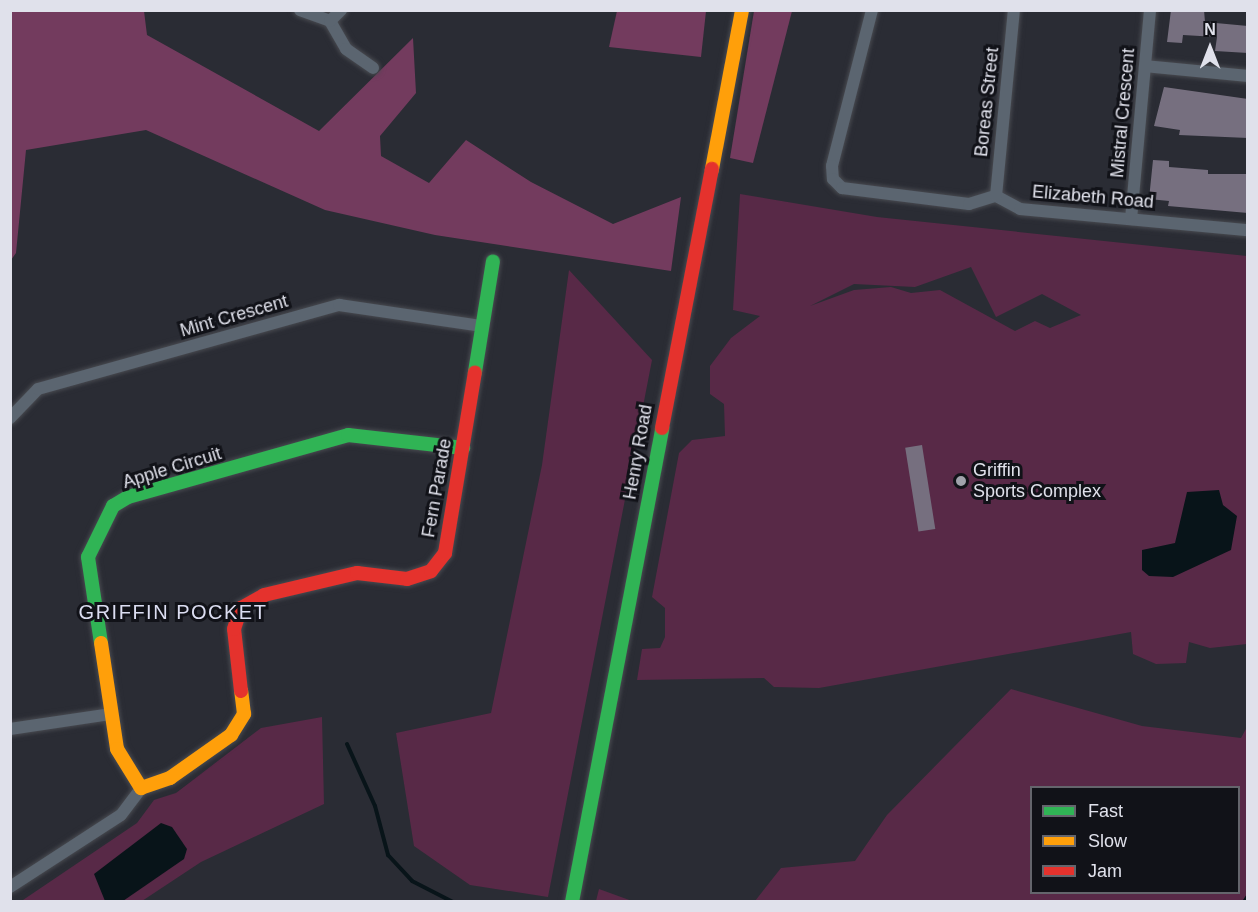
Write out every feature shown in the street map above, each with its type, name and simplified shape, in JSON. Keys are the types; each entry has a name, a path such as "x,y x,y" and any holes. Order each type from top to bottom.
{"street":[{"path":"300,10 330,21 346,49 373,68"},
{"path":"330,21 341,10"},
{"name":"Henry Road","path":"572,902 742,10"},
{"path":"872,10 832,166 835,182 852,191 969,204 996,196"},
{"name":"Boreas Street","path":"996,196 1014,10"},
{"name":"Mistral Crescent","path":"1131,219 1150,10"},
{"path":"1145,66 1248,76"},
{"name":"Elizabeth Road","path":"996,196 1020,209 1248,230"},
{"name":"Fern Parade","path":"141,789 170,778 231,735 244,714 234,629 241,608 264,596 357,573 407,579 431,571 445,553 493,261"},
{"name":"Mint Crescent","path":"10,418 38,389 339,305 482,326"},
{"name":"Apple Circuit","path":"141,789 117,749 88,557 113,506 128,497 348,435 463,448"},
{"path":"10,729 110,714"},
{"path":"10,886 121,815 141,789"}],"shaded area":[{"path":"11,10 144,11 147,35 319,131 413,38 416,93 380,136 381,156 429,183 466,140 531,182 613,224 681,197 671,271 435,235 325,210 146,130 26,150 16,253 11,260"},
{"path":"617,11 706,11 701,57 609,47"},
{"path":"754,11 792,11 753,163 730,158"},
{"name":"Griffin Sports Complex","path":"740,194 877,217 1247,256 1247,644 1210,648 1189,642 1186,663 1156,664 1133,654 1131,632 819,688 774,687 764,678 637,680 642,649 660,648 665,637 665,608 652,597 679,453 692,440 725,436 724,404 710,394 710,366 731,338 760,316 733,310","holes":["971,267 996,317 1042,294 1081,315 1050,328 1035,321 1015,331 940,290 911,293 891,287 854,290 810,306 854,284 915,287"]},
{"path":"569,270 652,360 548,897 470,885 414,846 396,733 491,713 542,465"},
{"path":"1219,490 1223,505 1237,516 1231,550 1173,577 1149,576 1142,570 1142,550 1175,543 1187,492"},
{"path":"1011,689 1142,726 1241,738 1247,727 1247,901 755,901 781,868 855,861 887,815"},
{"path":"322,717 324,804 201,862 142,901 20,902 137,823 154,800 176,793 261,728"},
{"path":"161,823 172,827 187,849 184,859 123,901 105,901 94,874"},
{"path":"599,889 632,901 596,901"}],"building":[{"path":"1171,10 1204,10 1205,22 1248,26 1248,53 1215,51 1217,37 1183,35 1182,43 1167,42"},
{"path":"1164,87 1248,99 1248,138 1179,135 1180,130 1154,126"},
{"path":"1153,160 1169,161 1169,167 1208,170 1208,174 1248,174 1248,213 1168,206 1169,201 1149,199"},
{"path":"922,445 935,529 919,532 905,448"}],"waterway":[{"path":"347,744 375,806 388,855 412,881 453,902"},
{"path":"1244,902 1248,896"}],"traffic: fast":[{"path":"475,372 493,261"},
{"path":"572,902 662,428"},
{"path":"101,643 88,557 113,506 128,497 348,435 463,448"}],"traffic: slow":[{"path":"712,169 742,10"},
{"path":"101,643 117,749 141,788 170,778 231,735 244,714 241,691"}],"traffic: jam":[{"path":"662,428 712,169"},
{"path":"241,691 234,629 241,608 264,595 357,573 407,579 431,571 445,553 475,372"}],"place":[{"name":"Griffin Sports Complex","path":"961,481"}],"district":[{"name":"GRIFFIN POCKET","path":"173,612"}]}
